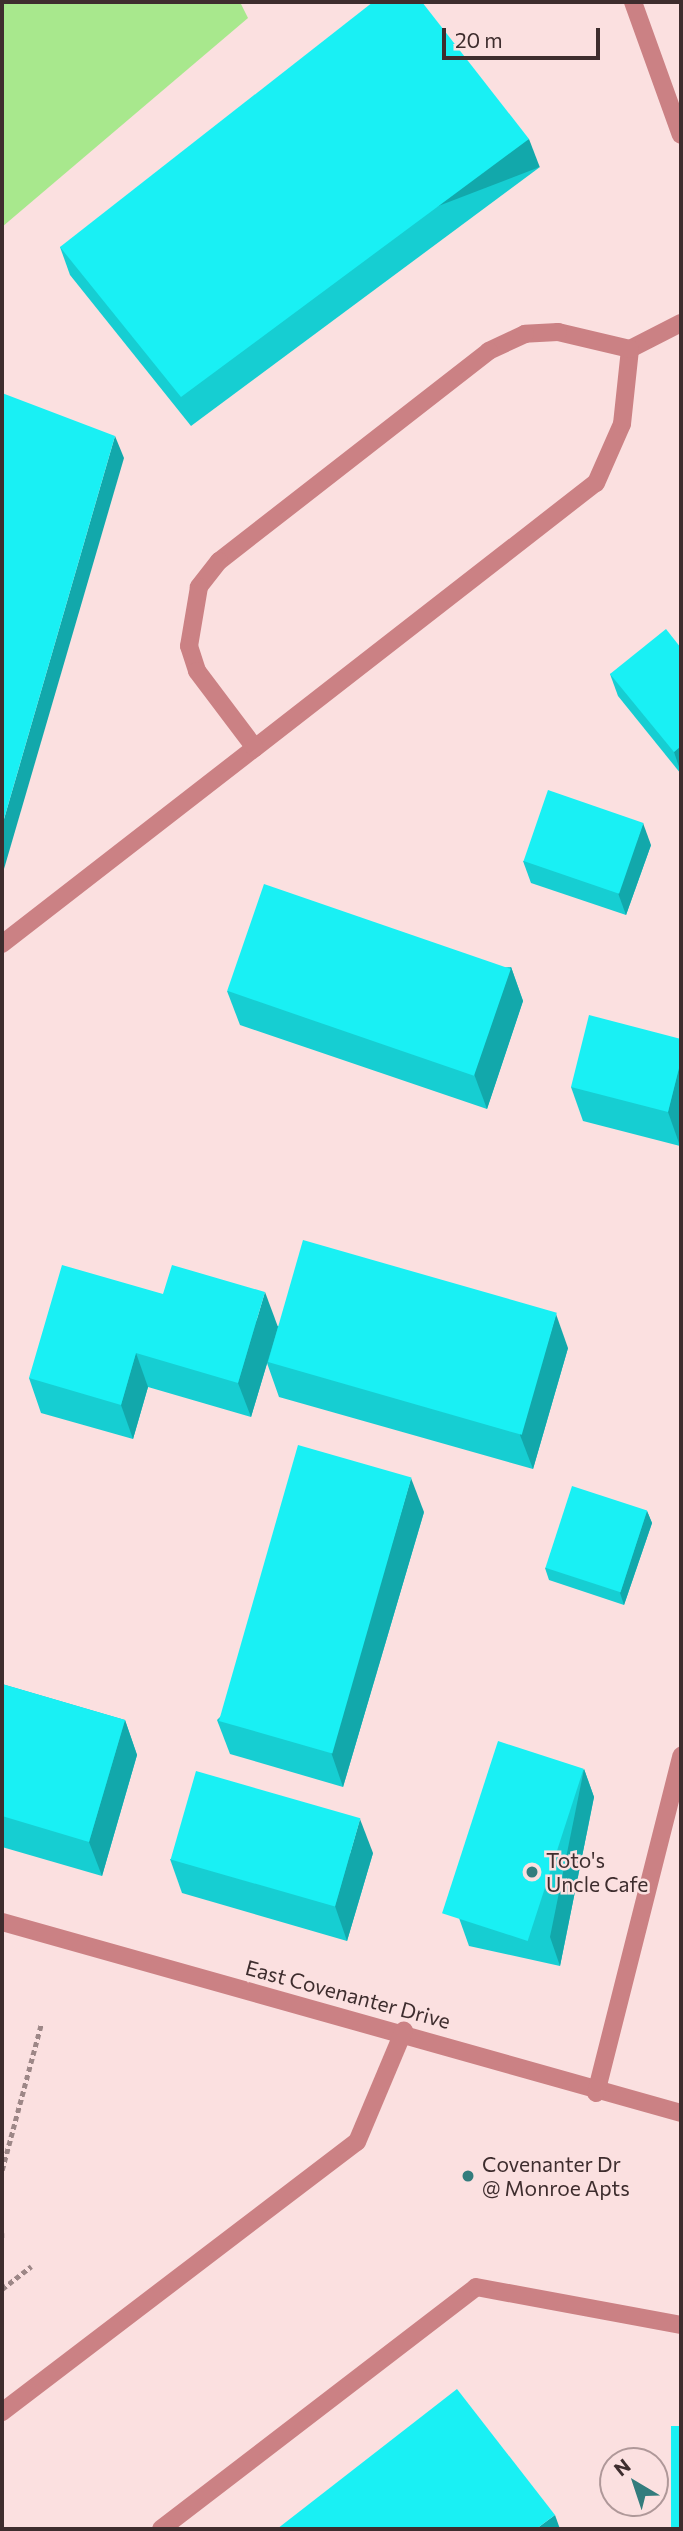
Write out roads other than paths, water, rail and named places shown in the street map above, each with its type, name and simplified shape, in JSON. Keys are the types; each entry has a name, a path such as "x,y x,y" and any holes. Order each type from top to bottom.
{"street":[{"path":"633,2 681,135"},
{"path":"255,748 197,671 189,646 199,587 219,561 489,351 525,334 558,332 630,349 681,323"},
{"path":"2,944 596,483 622,424 630,349"},
{"path":"596,2093 681,1756"},
{"name":"East Covenanter Drive","path":"2,1922 404,2030 596,2093 681,2113"},
{"path":"2,2412 357,2142 404,2030"},
{"path":"161,2529 477,2287 681,2325"}],"place":[{"name":"Toto's Uncle Cafe","path":"532,1872"},
{"name":"Covenanter Dr @ Monroe Apts","path":"468,2176"}]}
